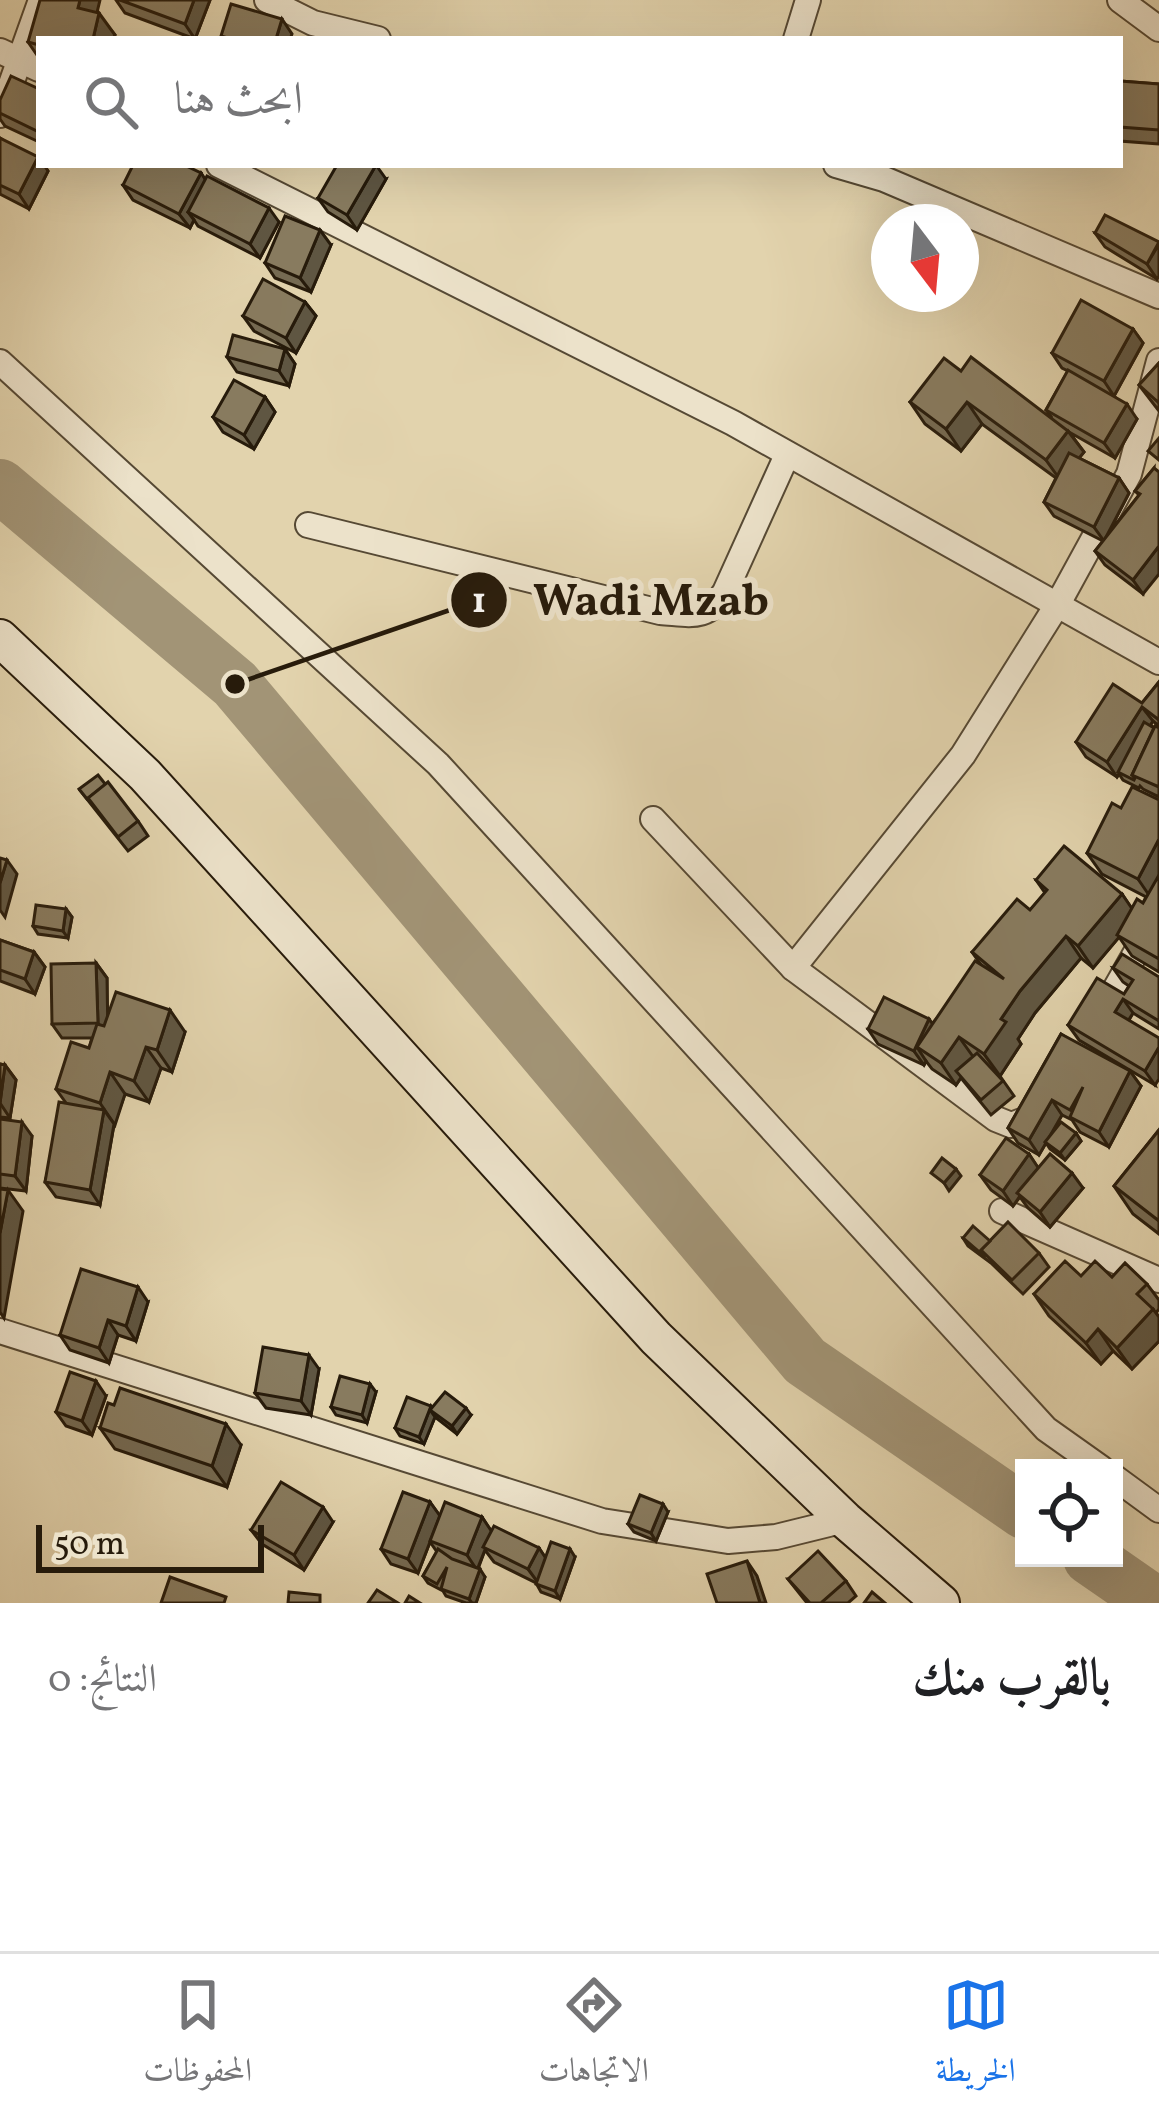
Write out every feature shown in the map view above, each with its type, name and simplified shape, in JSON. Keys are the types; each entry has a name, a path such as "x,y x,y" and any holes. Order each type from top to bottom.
{"street":[{"path":"0,115 41,0"},
{"path":"267,0 313,23 366,36"},
{"path":"797,36 808,0"},
{"path":"1120,0 1159,29"},
{"path":"225,168 733,423 1159,662"},
{"path":"846,168 884,179 1159,296"},
{"path":"793,968 962,755 1059,602 1129,474 1159,361"},
{"path":"0,362 438,764 1046,1429 1088,1459"},
{"path":"308,525 660,612 699,614 714,609 724,592 787,455"},
{"path":"0,638 145,775 656,1338 845,1520 941,1603"},
{"path":"653,819 793,968 996,1119 1010,1125 1027,1119 1041,1100"},
{"path":"1083,1042 1159,912"},
{"path":"1002,1211 1159,1280"},
{"path":"0,1330 602,1521 728,1541 776,1537 845,1520"},
{"path":"1123,1484 1159,1510"}],"building":[{"path":"40,0 80,0 78,8 99,13 94,36 36,36 36,44 28,42"},
{"path":"120,0 194,0 185,24"},
{"path":"231,4 282,19 277,36 221,36"},
{"path":"11,76 36,88 36,131 0,113 0,100"},
{"path":"1123,81 1159,84 1159,130 1123,127"},
{"path":"0,138 36,156 36,161 19,194 0,185"},
{"path":"132,168 190,168 201,173 179,214 123,185"},
{"path":"335,168 374,168 347,215 318,198"},
{"path":"207,176 269,208 250,244 188,212"},
{"path":"1105,215 1159,242 1147,264 1095,233"},
{"path":"285,216 320,230 300,278 265,263"},
{"path":"263,279 305,302 286,338 243,316"},
{"path":"1081,300 1133,329 1104,381 1052,353"},
{"path":"233,335 285,349 279,371 227,357"},
{"path":"971,357 1068,431 1046,460 967,402 946,429 910,402 944,358 961,371"},
{"path":"1159,363 1159,403 1139,385"},
{"path":"1068,370 1127,404 1104,443 1046,410"},
{"path":"234,380 265,397 244,435 213,417"},
{"path":"1159,438 1159,460 1148,451"},
{"path":"1069,453 1119,478 1094,527 1044,502"},
{"path":"1154,468 1159,472 1159,546 1133,580 1095,551 1140,494 1135,491"},
{"path":"1159,682 1159,720 1142,707 1107,762 1076,742 1113,684 1142,703"},
{"path":"1144,722 1154,728 1132,775 1134,780 1118,772"},
{"path":"1155,726 1159,728 1159,787 1132,775"},
{"path":"98,775 106,785 87,799 79,789"},
{"path":"108,782 138,821 118,837 88,798"},
{"path":"1132,787 1159,800 1159,839 1138,879 1087,853 1112,803 1121,808"},
{"path":"1064,846 1122,894 1078,946 1066,936 1020,991 984,1054 959,1037 941,1063 917,1047 975,961 1004,979 972,952 1017,899 1030,910 1047,890 1036,880"},
{"path":"1159,875 1159,959 1117,935 1137,899 1143,903"},
{"path":"36,905 66,909 63,931 33,926"},
{"path":"0,940 34,952 25,979 0,970"},
{"path":"1122,954 1159,977 1159,1021 1123,999 1115,1012 1159,1038 1145,1071 1068,1025 1097,978 1124,994 1133,980 1113,968"},
{"path":"96,963 98,1023 52,1024 51,964"},
{"path":"116,992 170,1010 157,1050 146,1047 134,1081 110,1072 100,1103 56,1089 71,1042 89,1048 97,1024 104,1026"},
{"path":"884,997 929,1019 914,1051 868,1029"},
{"path":"1061,1034 1130,1071 1099,1132 1070,1117 1083,1087 1070,1110 1052,1100 1029,1140 1008,1128"},
{"path":"977,1053 1003,1081 981,1100 956,1071"},
{"path":"0,1064 5,1065 0,1103"},
{"path":"59,1102 104,1110 90,1190 45,1182"},
{"path":"0,1119 22,1122 15,1176 0,1174"},
{"path":"1061,1122 1076,1133 1060,1153 1045,1142"},
{"path":"1159,1130 1159,1221 1114,1186"},
{"path":"1006,1138 1029,1154 1003,1191 980,1175"},
{"path":"1050,1154 1072,1173 1040,1212 1017,1193"},
{"path":"942,1158 956,1169 944,1183 931,1173"},
{"path":"0,1189 8,1190 0,1233"},
{"path":"1008,1222 1039,1253 1012,1280 981,1250"},
{"path":"973,1226 990,1241 981,1250 985,1257 963,1238"},
{"path":"1065,1261 1081,1276 1095,1261 1112,1277 1125,1263 1147,1284 1137,1294 1153,1309 1117,1348 1098,1329 1086,1343 1034,1294"},
{"path":"81,1269 138,1287 126,1326 108,1320 99,1348 60,1335"},
{"path":"263,1347 309,1355 301,1401 255,1393"},
{"path":"70,1372 96,1381 82,1421 56,1412"},
{"path":"340,1376 370,1384 362,1415 331,1407"},
{"path":"120,1388 226,1424 212,1466 100,1428 108,1403 114,1405"},
{"path":"445,1392 466,1408 452,1426 430,1410"},
{"path":"407,1397 431,1406 419,1437 395,1428"},
{"path":"281,1482 323,1507 294,1555 251,1530"},
{"path":"403,1492 430,1502 408,1559 381,1549"},
{"path":"640,1495 663,1504 651,1533 628,1524"},
{"path":"445,1502 482,1517 467,1555 430,1541"},
{"path":"494,1526 539,1548 528,1569 483,1547"},
{"path":"551,1542 570,1549 555,1591 536,1584"},
{"path":"438,1549 480,1569 469,1599 441,1589 447,1567 437,1584 423,1576"},
{"path":"818,1551 846,1581 821,1603 810,1603 788,1579"},
{"path":"747,1561 760,1603 717,1603 707,1574"},
{"path":"170,1577 226,1597 224,1603 161,1603"},
{"path":"377,1590 398,1603 368,1603"},
{"path":"289,1592 320,1595 320,1603 288,1603"},
{"path":"872,1592 885,1603 864,1603"}],"waterway":[{"path":"0,486 235,684 805,1361 1015,1506"},
{"path":"1103,1567 1155,1603"}],"place":[{"name":"Wadi Mzab","path":"235,684"}]}
